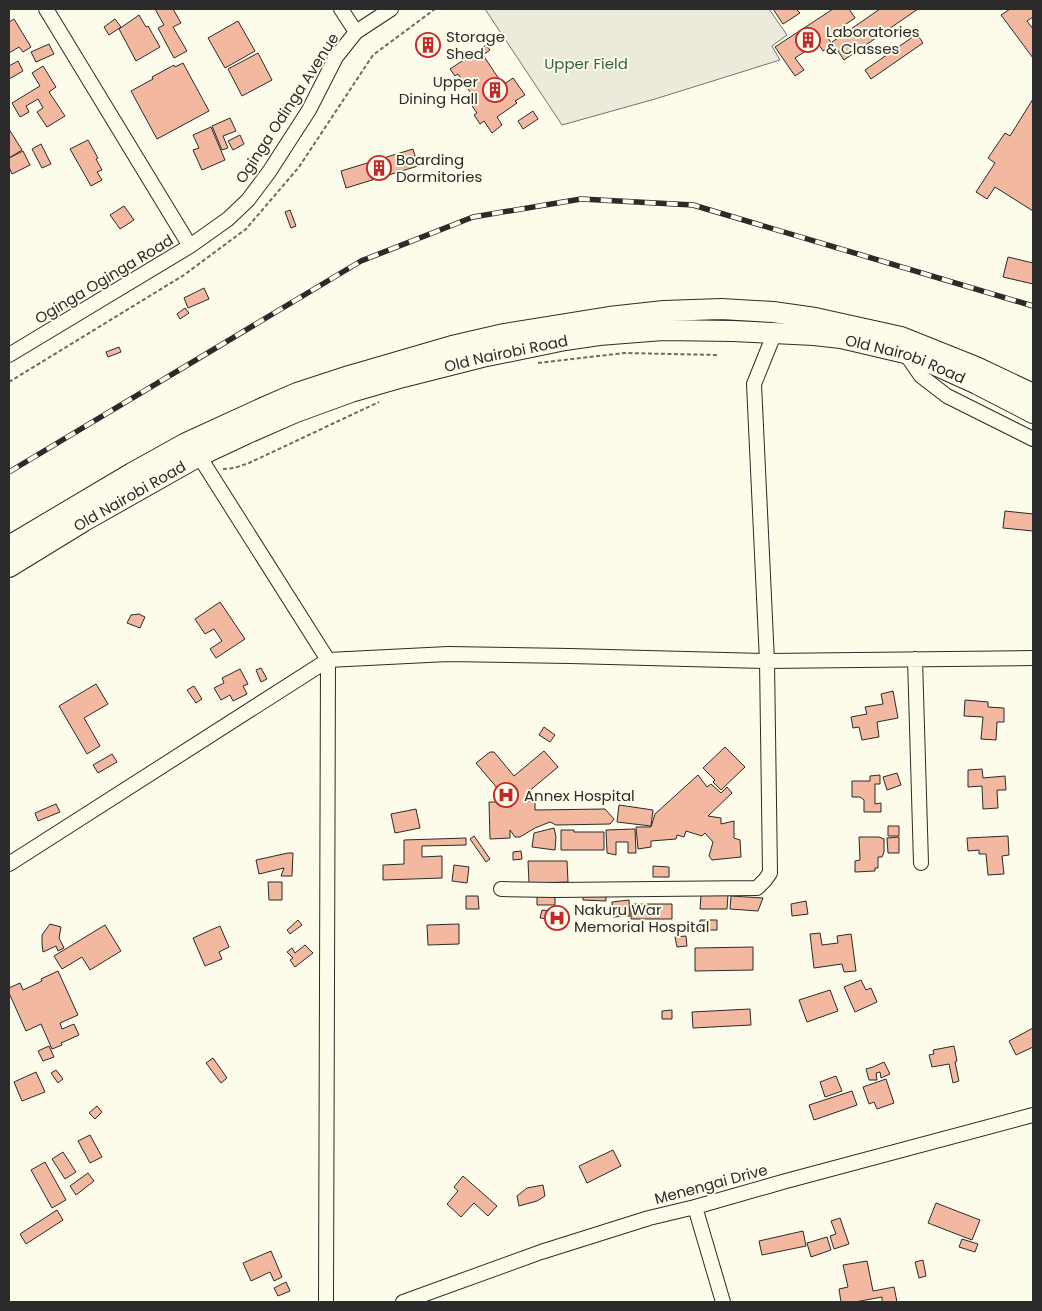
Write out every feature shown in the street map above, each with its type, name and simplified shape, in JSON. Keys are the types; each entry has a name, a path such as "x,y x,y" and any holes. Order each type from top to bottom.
{"highway":[{"name":"Old Nairobi Road","path":"9,546 186,443 297,393 452,346 504,334 609,317 664,311 722,308 815,318 900,337 976,367 1033,394"},
{"name":"Old Nairobi Road","path":"9,566 199,456 296,412 351,392 482,357 599,334 646,331 725,330 841,338 906,353 977,384 1033,413"}],"street":[{"path":"46,9 190,246"},
{"path":"341,9 356,32"},
{"name":"Oginga Odinga Avenue","path":"190,246 228,219 248,200 269,172 308,110 336,57 356,32 391,9"},
{"name":"Oginga Oginga Road","path":"9,355 190,246"},
{"path":"500,888 555,890 757,888 770,873 767,661 754,384 775,332"},
{"path":"906,353 921,376 948,396 1033,439"},
{"path":"199,456 328,660 326,1302"},
{"path":"9,864 328,660 448,654 767,661 1033,658"},
{"path":"915,659 921,863"},
{"name":"Menengai Drive","path":"403,1302 541,1252 649,1218 1033,1115"},
{"path":"695,1207 723,1302"}],"path":[{"path":"532,364 625,353 718,355"},
{"path":"221,470 249,463 381,401"}],"green space":[{"name":"Upper Field","path":"485,9 769,9 787,35 772,46 780,60 655,99 562,125"}],"building":[{"path":"155,9 173,9 181,23 173,27 187,51 174,58 158,28 164,25"},
{"path":"773,9 796,9 800,13 783,24"},
{"name":"Laboratories & Classes","path":"833,9 849,9 855,18 827,37 833,45 823,51 818,43 795,58 804,70 795,76 775,47"},
{"path":"880,9 918,9 844,60 832,42"},
{"path":"1010,9 1033,9 1033,17 1027,21 1033,29 1033,58 1001,15"},
{"path":"139,15 160,47 136,61 119,29"},
{"path":"14,19 31,47 23,52 19,47 9,53 9,22"},
{"path":"115,19 121,27 109,35 104,27"},
{"path":"238,21 255,51 225,68 208,38"},
{"path":"917,34 923,43 871,79 865,70"},
{"name":"Storage Shed","path":"432,37 437,44 424,53 420,45"},
{"path":"49,44 54,54 36,62 31,52"},
{"name":"Upper Dining Hall","path":"486,45 490,50 483,55 503,85 513,78 525,95 497,117 502,125 492,133 484,121 480,124 474,115 477,113 472,106 477,102 458,74 455,76 450,69"},
{"path":"258,53 272,80 242,96 228,69"},
{"path":"18,61 23,71 9,79 9,66"},
{"path":"183,63 209,111 157,139 131,91 174,65 175,67"},
{"path":"43,66 56,87 49,92 65,116 47,127 37,112 43,108 38,99 26,106 29,112 20,117 12,103 40,86 32,73"},
{"path":"1033,99 1033,211 995,187 987,199 976,192 995,163 988,158 1005,133 1010,136"},
{"path":"533,111 538,119 523,129 518,121"},
{"path":"230,118 236,131 223,136 228,148 222,150 212,126"},
{"path":"211,127 225,160 202,170 193,150 199,148 193,135"},
{"path":"9,129 22,150 9,158"},
{"path":"240,135 244,144 233,150 228,141"},
{"path":"88,140 102,170 97,172 102,180 91,186 70,149"},
{"path":"41,144 51,164 42,168 32,149"},
{"name":"Boarding Dormitories","path":"413,149 418,166 346,188 341,171"},
{"path":"23,151 30,165 12,174 9,167 9,158"},
{"path":"124,206 134,220 120,229 110,215"},
{"path":"290,210 296,226 291,228 285,212"},
{"path":"1008,257 1033,263 1033,284 1003,277"},
{"path":"204,288 209,299 188,308 184,298"},
{"path":"185,308 189,313 180,319 177,314"},
{"path":"119,347 121,352 108,357 106,352"},
{"path":"1005,511 1033,514 1033,531 1003,528"},
{"path":"220,602 245,639 216,658 210,649 222,641 214,629 205,634 195,619"},
{"path":"139,614 145,617 140,628 127,623 131,615"},
{"path":"261,668 267,679 261,682 256,670"},
{"path":"240,669 248,684 243,686 247,694 233,701 230,695 221,700 214,688 224,683 222,678"},
{"path":"96,684 108,704 84,718 100,746 87,754 59,706"},
{"path":"194,686 202,699 196,703 187,690"},
{"path":"893,691 898,718 877,722 879,737 862,740 859,727 853,728 851,717 867,714 865,707 883,704 881,694"},
{"path":"965,700 988,702 988,707 1004,708 1004,722 997,722 996,740 981,739 983,717 964,716"},
{"path":"544,727 555,735 550,742 539,735"},
{"path":"725,747 745,767 721,790 713,782 715,780 703,768"},
{"path":"544,751 558,767 528,792 528,801 535,801 535,810 605,809 614,819 610,824 556,825 550,822 520,837 515,837 510,830 510,838 490,839 489,802 509,802 476,763 490,752 494,752 514,776"},
{"path":"112,754 117,762 98,773 93,765"},
{"path":"982,769 983,778 1005,776 1006,790 997,790 998,808 983,809 982,786 968,787 968,770"},
{"path":"897,773 901,785 887,790 883,777"},
{"path":"698,775 707,787 711,784 721,793 727,787 732,793 708,816 721,818 721,824 734,821 734,838 740,840 741,857 712,860 709,856 713,842 705,833 702,836 686,831 684,837 677,835 676,839 651,841 651,847 638,849 636,827 651,827 655,814"},
{"path":"880,775 880,784 875,784 875,804 881,803 881,812 864,812 864,800 860,797 852,797 852,781 870,781 870,776"},
{"path":"56,804 60,812 38,821 35,813"},
{"path":"619,805 653,810 651,826 617,822"},
{"path":"416,809 420,828 395,833 391,814"},
{"path":"888,826 899,826 899,836 888,836"},
{"path":"554,828 556,837 555,850 532,847 534,833"},
{"path":"635,829 636,853 628,853 628,842 616,842 616,855 607,853 606,830"},
{"path":"561,830 604,832 604,850 561,850"},
{"path":"474,836 490,859 486,862 470,839"},
{"path":"1008,836 1009,855 1002,856 1004,874 988,875 986,854 979,854 979,850 968,851 967,838"},
{"path":"859,837 879,837 884,839 884,852 882,857 878,857 878,868 875,868 875,871 855,872 855,861 860,860"},
{"path":"899,837 899,853 888,853 887,838"},
{"path":"466,838 466,845 422,846 422,857 442,856 442,878 383,880 383,865 404,864 404,840"},
{"path":"521,851 522,859 513,860 513,852"},
{"path":"293,853 292,876 281,876 284,868 259,874 256,860"},
{"path":"528,861 567,861 568,882 529,883"},
{"path":"454,865 469,867 467,883 452,881"},
{"path":"653,866 669,867 669,877 653,877"},
{"path":"268,882 282,882 282,900 269,900"},
{"path":"583,893 606,894 606,901 583,900"},
{"path":"555,894 555,905 537,905 537,895"},
{"path":"701,895 728,895 727,909 700,909"},
{"path":"466,896 478,896 479,909 466,909"},
{"path":"731,896 763,898 758,911 730,909"},
{"path":"629,900 630,916 613,917 612,902"},
{"path":"806,901 808,914 792,916 791,904"},
{"path":"631,904 672,904 672,919 631,919"},
{"path":"542,910 550,911 548,919 540,918"},
{"path":"298,920 302,925 290,934 287,930"},
{"path":"700,920 717,920 717,930 700,930"},
{"path":"50,924 61,927 59,938 64,948 58,951 56,946 43,952 42,935"},
{"path":"459,924 459,944 428,945 427,925"},
{"path":"105,925 121,951 90,970 82,957 62,969 54,956"},
{"path":"220,926 229,947 219,952 222,959 205,966 193,938"},
{"path":"820,933 822,945 838,943 837,936 851,934 856,971 844,972 842,964 814,968 810,934"},
{"path":"686,936 687,946 677,947 675,937"},
{"path":"305,945 313,953 295,967 290,960 293,958 287,952 292,948 295,953"},
{"path":"753,947 753,970 695,971 695,948"},
{"path":"58,971 78,1015 60,1023 62,1029 74,1024 79,1035 52,1049 41,1024 26,1031 9,993 9,988 20,983 23,990"},
{"path":"861,980 866,990 871,988 877,1002 855,1012 844,987"},
{"path":"830,990 838,1011 807,1022 799,1000"},
{"path":"750,1009 751,1025 693,1028 692,1012"},
{"path":"672,1010 672,1019 662,1019 662,1011"},
{"path":"1033,1028 1033,1047 1016,1055 1009,1041"},
{"path":"49,1046 54,1057 43,1061 38,1051"},
{"path":"954,1046 959,1081 953,1083 949,1064 932,1067 929,1055 934,1054 933,1050"},
{"path":"213,1058 227,1078 221,1083 206,1063"},
{"path":"884,1062 890,1074 881,1078 880,1072 876,1073 877,1080 869,1080 866,1069"},
{"path":"56,1070 63,1079 58,1083 51,1073"},
{"path":"36,1072 45,1092 22,1101 14,1082"},
{"path":"836,1076 842,1091 825,1097 820,1082"},
{"path":"886,1079 894,1103 877,1109 874,1102 869,1104 863,1087"},
{"path":"852,1091 857,1105 814,1120 809,1105"},
{"path":"97,1106 102,1112 95,1119 89,1113"},
{"path":"90,1135 102,1157 90,1163 78,1141"},
{"path":"613,1150 621,1166 587,1183 579,1166"},
{"path":"63,1152 76,1172 65,1179 52,1159"},
{"path":"45,1162 66,1200 52,1208 31,1170"},
{"path":"88,1173 94,1181 76,1195 70,1186"},
{"path":"463,1176 497,1206 488,1216 474,1203 461,1217 447,1204 458,1191 454,1187"},
{"path":"543,1185 545,1196 537,1201 519,1206 517,1196 527,1188"},
{"path":"936,1203 980,1220 972,1240 928,1223"},
{"path":"57,1210 63,1220 26,1244 20,1234"},
{"path":"840,1218 849,1244 834,1249 830,1236 836,1234 831,1221"},
{"path":"803,1231 806,1246 762,1255 759,1241"},
{"path":"827,1237 831,1250 811,1257 807,1243"},
{"path":"962,1239 978,1244 975,1252 959,1247"},
{"path":"271,1251 282,1277 274,1281 270,1272 251,1281 243,1263"},
{"path":"923,1260 926,1276 919,1278 915,1262"},
{"path":"867,1261 873,1291 894,1287 897,1302 882,1302 882,1297 855,1302 841,1302 839,1289 848,1287 843,1265"},
{"path":"286,1282 290,1291 278,1296 274,1288"}],"railway":[{"path":"9,472 361,261 473,217 581,199 693,205 1033,306"}],"place":[{"name":"Laboratories & Classes","path":"808,40"},
{"name":"Storage Shed","path":"428,45"},
{"name":"Upper Dining Hall","path":"495,90"},
{"name":"Boarding Dormitories","path":"379,168"},
{"name":"Annex Hospital","path":"506,795"},
{"name":"Nakuru War Memorial Hospital","path":"557,918"}]}
